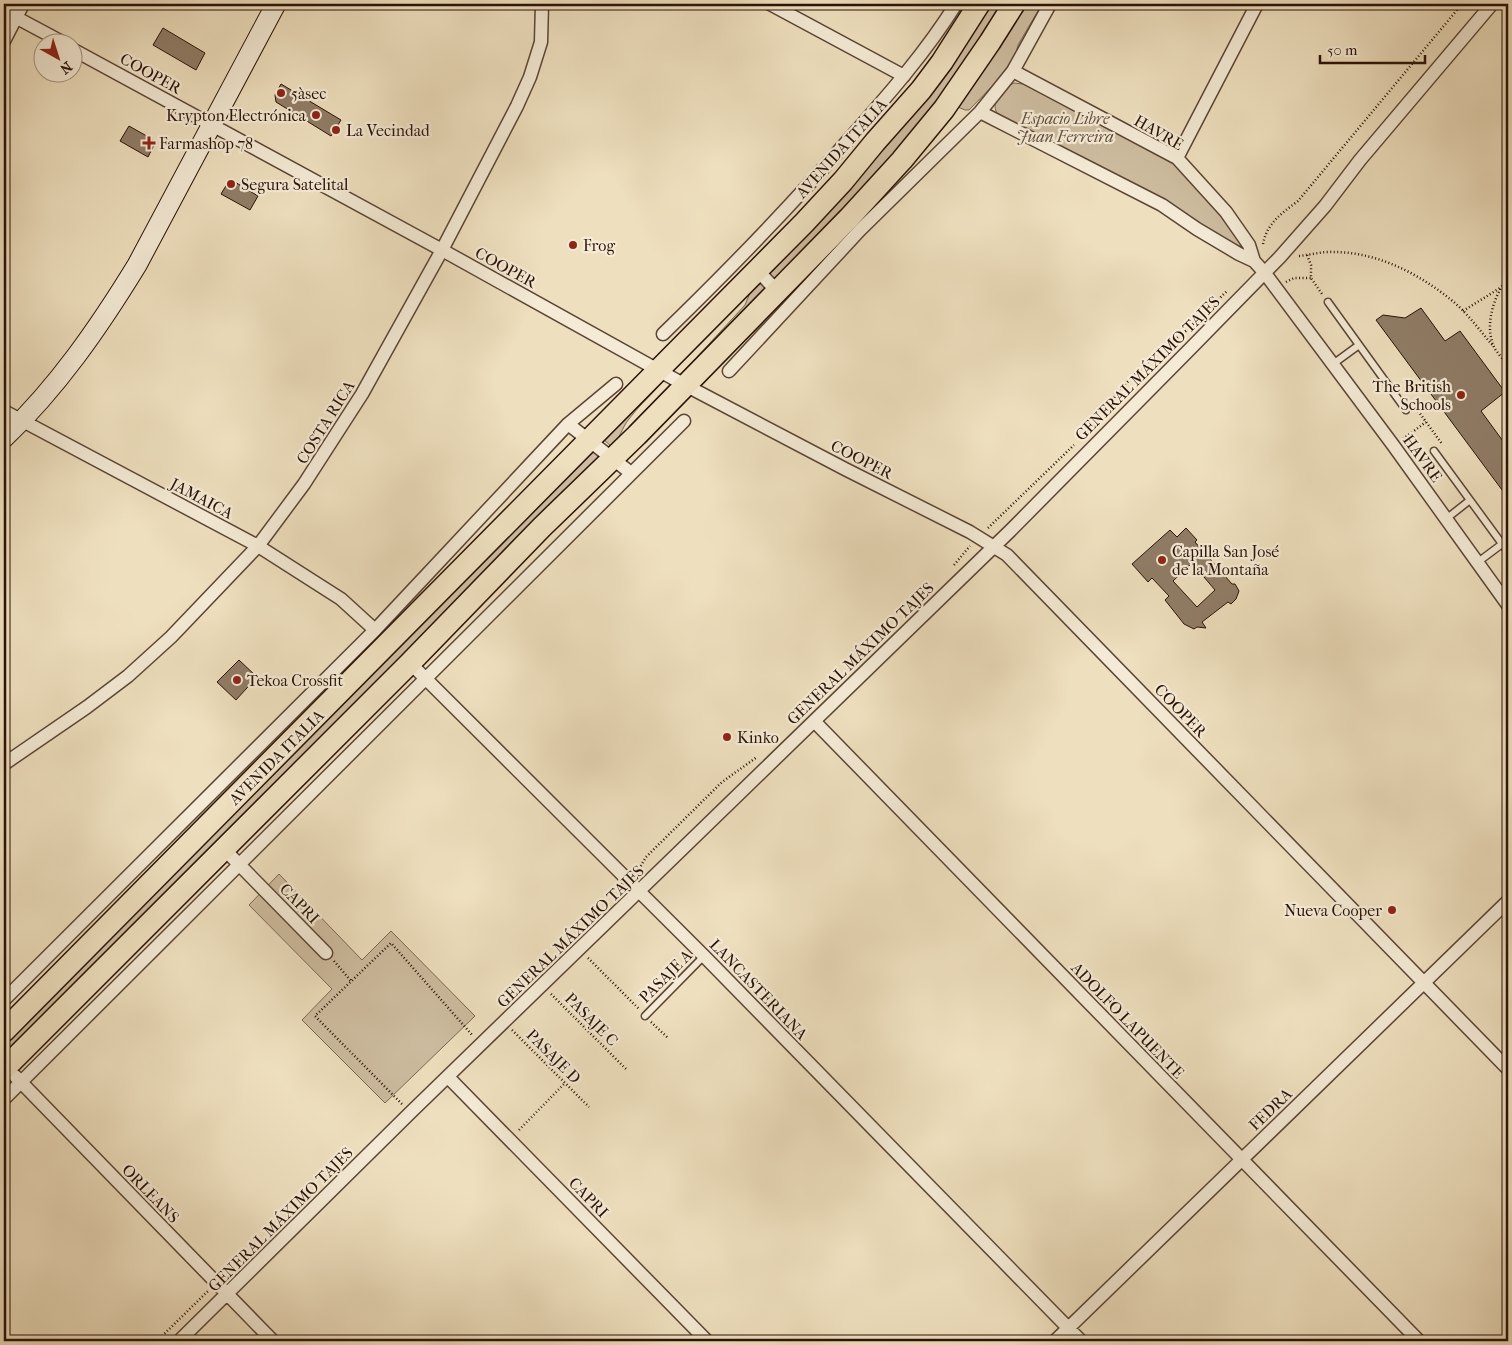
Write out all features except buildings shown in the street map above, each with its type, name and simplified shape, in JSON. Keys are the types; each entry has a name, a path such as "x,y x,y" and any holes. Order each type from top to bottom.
{"main road":[{"name":"AVENIDA ITALIA","path":"4,1031 658,370 722,291 751,276 843,182 921,90 942,62 979,4"},
{"name":"AVENIDA ITALIA","path":"10,1073 224,849 410,663 572,496 685,385 756,326 777,291 855,224 887,190 990,42 1014,4"},
{"path":"685,385 679,375 684,361 729,316 751,276"},
{"path":"612,458 629,426 662,385 662,377 658,370"}],"street":[{"path":"4,41 23,4"},
{"path":"4,438 59,377 100,325 137,265 276,4"},
{"name":"COSTA RICA","path":"4,764 88,707 128,676 171,637 258,546 304,484 362,394 442,250 517,106 530,78 541,42 542,4"},
{"path":"770,4 904,76"},
{"name":"AVENIDA ITALIA","path":"663,334 722,291 904,76 937,35 956,4"},
{"name":"AVENIDA ITALIA","path":"887,190 980,112 1013,71 1050,4"},
{"path":"1177,158 1257,4"},
{"name":"GENERAL MÁXIMO TAJES","path":"178,1341 993,546 1182,357 1280,257 1325,206 1360,160 1492,4"},
{"path":"4,10 44,32"},
{"name":"COOPER","path":"82,54 685,385 970,532 1007,555 1508,1069"},
{"name":"HAVRE","path":"1013,71 1177,158 1226,212 1249,245 1254,260 1393,445 1508,605"},
{"name":"HAVRE","path":"980,112 1162,205 1197,229 1239,254 1254,260"},
{"name":"AVENIDA ITALIA","path":"729,371 756,326 855,224"},
{"path":"751,276 777,291"},
{"name":"AVENIDA ITALIA","path":"4,1000 375,630 568,424 616,384"},
{"name":"JAMAICA","path":"4,410 258,546 341,599 375,630"},
{"name":"AVENIDA ITALIA","path":"4,1099 10,1073 239,864 684,420"},
{"path":"568,424 631,473"},
{"path":"636,435 655,449"},
{"path":"572,496 591,513"},
{"path":"542,527 560,543"},
{"name":"LANCASTERIANA","path":"410,663 639,890 1081,1341"},
{"name":"ADOLFO LAPUENTE","path":"814,721 1419,1341"},
{"name":"AVENIDA ITALIA","path":"273,799 288,815"},
{"name":"CAPRI","path":"224,849 326,953"},
{"name":"FEDRA","path":"1055,1341 1508,901"},
{"name":"ORLEANS","path":"10,1073 273,1341"},
{"name":"CAPRI","path":"448,1077 707,1341"}],"lane":[{"path":"1328,302 1406,410"},
{"path":"1333,364 1359,345"},
{"path":"1434,451 1508,552"},
{"path":"1446,519 1470,500"},
{"path":"1478,562 1502,544"},
{"name":"PASAJE A","path":"645,1016 704,956"}],"path":[{"path":"1262,249 1265,234 1277,217 1298,201 1462,4"},
{"path":"1280,257 1326,252 1346,253 1369,256 1399,266 1437,289 1463,311 1508,366"},
{"path":"1307,255 1312,265 1311,278 1328,302"},
{"path":"1494,347 1490,332 1490,320 1496,297 1508,277"},
{"path":"1277,289 1294,278 1311,278"},
{"path":"1463,311 1500,288"},
{"path":"1112,410 1115,394 1154,356 1188,330 1228,290"},
{"path":"1406,410 1414,404 1443,444 1434,451"},
{"path":"1393,445 1426,422"},
{"path":"988,528 1077,442"},
{"path":"950,570 970,546"},
{"path":"636,873 646,857 722,782 761,754"},
{"path":"411,1112 315,1016 351,981 391,943 481,1044"},
{"path":"579,950 668,1038"},
{"path":"326,953 351,981"},
{"name":"PASAJE C","path":"542,986 626,1069"},
{"name":"PASAJE D","path":"504,1022 589,1106"},
{"path":"510,1140 565,1083"},
{"path":"157,1341 205,1294"}],"green space":[{"path":"989,4 1003,4 962,70 896,155 778,279 770,277 770,270 886,147 910,118"},
{"path":"1023,4 1042,4 1018,45 1015,57 1006,72 969,110 958,107"},
{"name":"Espacio Libre Juan Ferreira","path":"1014,83 1023,84 1173,163 1222,216 1241,243 1240,246 1237,247 997,113 995,104 999,96"},
{"path":"758,283 766,288 686,371 745,305 752,288"},
{"path":"657,385 657,388 629,419 617,440 611,446 604,440"},
{"path":"591,451 597,453 598,459 4,1060 4,1041"},
{"path":"279,874 362,960 391,931 475,1016 385,1103 302,1020 332,989 249,905"}],"place":[{"name":"5àsec","path":"281,93"},
{"name":"Krypton Electrónica","path":"316,115"},
{"name":"La Vecindad","path":"336,130"},
{"name":"Farmashop 78","path":"149,143"},
{"name":"Segura Satelital","path":"231,184"},
{"name":"Frog","path":"573,245"},
{"name":"The British Schools","path":"1461,395"},
{"name":"Capilla San José de la Montaña","path":"1162,560"},
{"name":"Tekoa Crossfit","path":"237,680"},
{"name":"Kinko","path":"727,737"},
{"name":"Nueva Cooper","path":"1392,910"}]}
